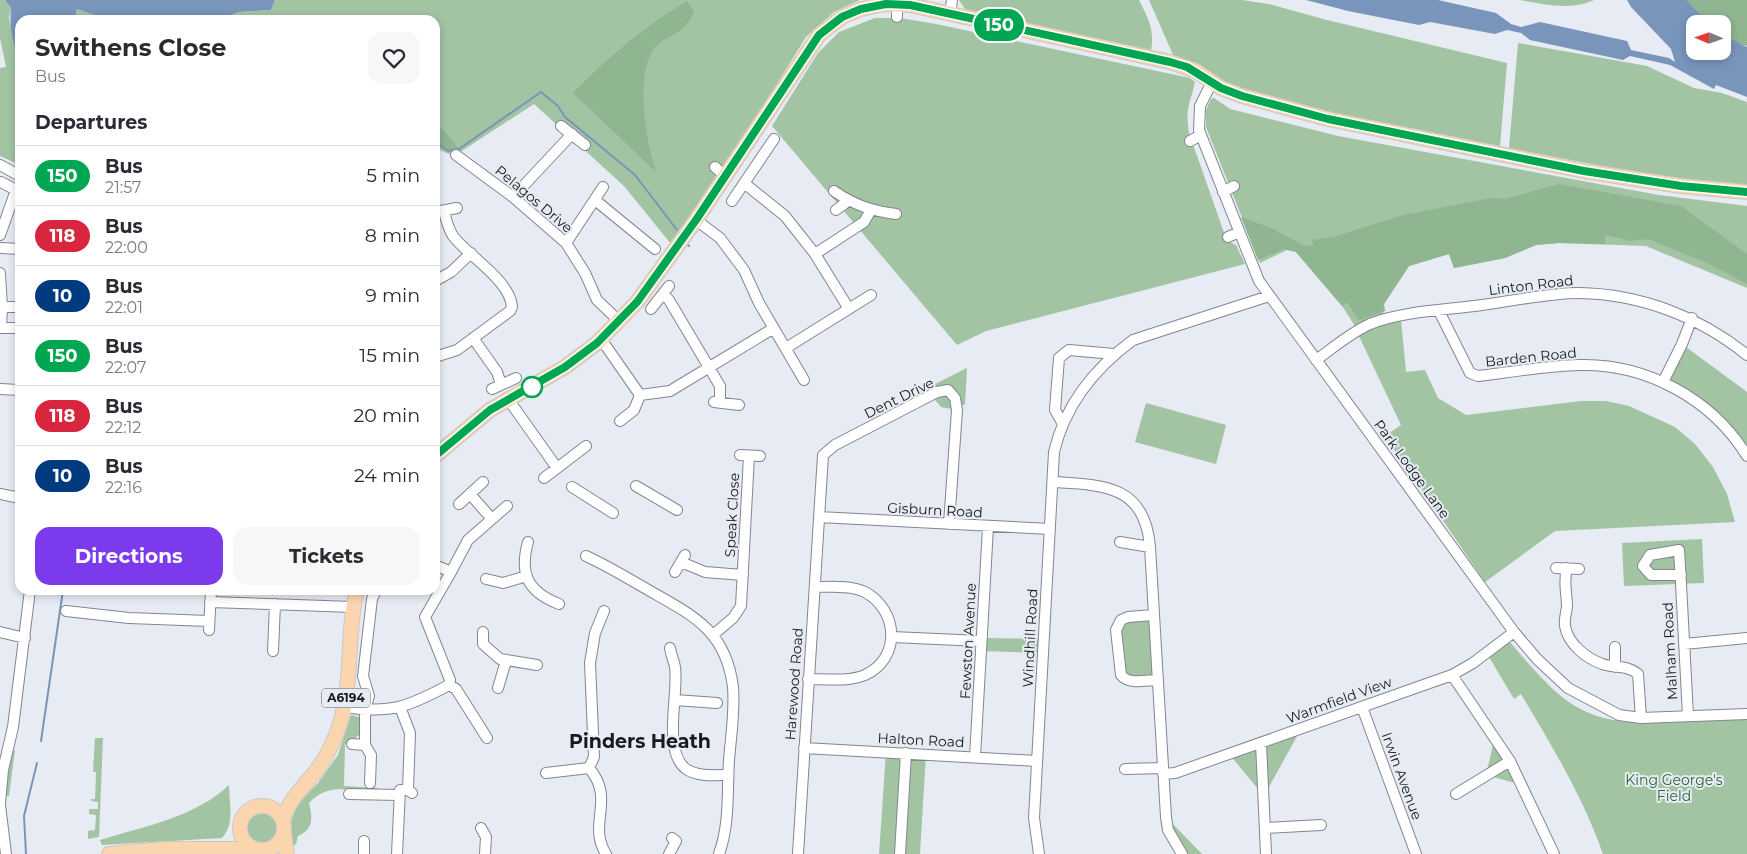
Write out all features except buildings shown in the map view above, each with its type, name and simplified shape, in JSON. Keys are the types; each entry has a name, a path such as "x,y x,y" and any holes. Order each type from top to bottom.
{"main road":[{"path":"440,448 490,410 565,367 601,339 619,321 646,291 696,220 720,171 819,35 842,17 869,6 897,10 910,5 951,7 1170,62 1196,71 1221,88 1261,102 1363,127 1584,171 1681,186 1747,192"},
{"name":"A6194","path":"287,854 284,827 286,808 296,793 318,769 337,734 344,707 355,595"},
{"name":"A6194","path":"240,829 243,817 250,810 259,806 267,806 296,793"},
{"path":"267,806 278,813 284,827"},
{"name":"A6194","path":"265,851 278,843 284,827"},
{"path":"214,849 227,844 240,829 244,840 265,851"},
{"path":"109,854 128,851 214,849 265,851"}],"street":[{"name":"Park Lodge Lane","path":"1212,82 1199,110 1198,124 1259,281 1514,632 1536,659 1568,688 1619,715 1641,718 1747,714"},
{"path":"561,126 585,144"},
{"path":"513,196 572,134"},
{"path":"1190,141 1201,135"},
{"path":"732,201 774,139"},
{"name":"Pelagos Drive","path":"456,155 513,196 566,243 585,273 597,300 619,321"},
{"path":"0,165 15,173"},
{"path":"1,182 15,189"},
{"path":"744,183 785,216 815,254 849,309"},
{"path":"1223,192 1234,186"},
{"path":"566,243 603,188"},
{"path":"834,191 848,200 871,210 896,214"},
{"path":"0,235 15,198"},
{"path":"595,200 656,249"},
{"path":"836,210 848,200"},
{"path":"440,212 457,208"},
{"path":"815,254 864,222 871,210"},
{"path":"440,214 454,238 471,253 508,294 512,307 510,311 457,350 440,355"},
{"path":"696,220 720,238 744,270 804,380"},
{"path":"1228,237 1239,232"},
{"path":"0,248 15,249"},
{"path":"440,278 451,272 471,253"},
{"path":"0,273 1,328 15,328"},
{"path":"651,309 666,290 669,300 720,388 717,402 739,405"},
{"name":"Linton Road","path":"1316,360 1358,330 1388,318 1579,293 1633,300 1692,318 1731,342 1747,355"},
{"path":"786,348 871,295"},
{"name":"Windhill Road","path":"1040,854 1034,818 1037,761 1054,452 1063,424 1070,407 1091,378 1114,354 1133,340 1269,296"},
{"path":"2,307 15,307"},
{"name":"Barden Road","path":"1439,311 1470,373 1478,376 1580,365 1620,369 1662,382 1703,406 1734,438 1747,456"},
{"path":"1662,382 1682,344 1692,318"},
{"path":"640,395 670,391 774,328"},
{"path":"473,338 497,372 501,384"},
{"path":"601,339 640,395"},
{"path":"1063,424 1055,410 1059,358 1069,350 1114,354"},
{"path":"492,389 516,378"},
{"path":"0,389 15,390"},
{"name":"Dent Drive","path":"819,517 822,459 826,451 937,392 948,390 955,398 957,410 949,524"},
{"path":"620,421 634,410 640,395"},
{"path":"508,399 557,468"},
{"path":"544,478 586,446"},
{"name":"Speak Close","path":"713,635 733,618 741,606 744,456 760,456"},
{"path":"459,504 483,482"},
{"path":"1053,482 1101,485 1126,496 1140,510 1145,520 1150,547 1168,830 1182,854"},
{"path":"636,486 676,510"},
{"path":"572,487 613,513"},
{"path":"0,494 15,497"},
{"path":"470,494 492,519"},
{"path":"440,591 468,540 507,506"},
{"name":"Gisburn Road","path":"819,517 1050,529"},
{"name":"Harewood Road","path":"798,854 819,517"},
{"name":"Fewston Avenue","path":"975,757 988,527"},
{"path":"528,542 524,561 530,585 538,594 559,604"},
{"path":"1120,542 1150,547"},
{"path":"586,556 692,614 713,635 729,667 733,688 727,816 719,854"},
{"name":"Speak Close","path":"680,563 705,572 743,575"},
{"path":"440,567 451,572"},
{"path":"1556,568 1579,569"},
{"path":"1567,568 1565,577 1565,626 1569,637 1588,658 1615,667 1626,668 1638,674 1641,718"},
{"path":"486,579 503,582 527,576"},
{"name":"Malham Road","path":"1681,580 1688,716"},
{"path":"808,679 844,679 865,675 881,663 888,652 892,637 887,613 877,601 863,591 846,588 815,587"},
{"path":"6,854 0,804 1,779 13,727 29,595"},
{"path":"66,611 209,626 211,595"},
{"path":"370,783 371,755 365,745 368,696 363,676 374,595"},
{"path":"438,595 425,617 430,632 441,653 450,680 449,685"},
{"path":"210,602 353,606"},
{"path":"273,651 274,604"},
{"path":"1153,615 1121,620 1117,625 1117,645 1119,672 1124,680 1157,680"},
{"path":"589,768 594,757 595,746 590,662 595,632 605,616"},
{"path":"0,632 25,638"},
{"path":"483,632 479,644 492,654 506,661 538,665"},
{"name":"Warmfield View","path":"1125,769 1175,773 1261,743 1452,675 1473,663 1514,632"},
{"path":"892,637 981,641"},
{"path":"1684,644 1747,638"},
{"path":"1615,647 1615,667"},
{"path":"670,648 675,668 673,731 680,762 687,769 698,774 728,775"},
{"path":"498,681 506,661"},
{"path":"1452,675 1510,761 1554,854"},
{"path":"344,707 382,711 400,707 449,685"},
{"path":"449,685 456,690 487,738"},
{"path":"675,700 717,703"},
{"path":"397,854 407,793 410,733 400,707"},
{"name":"Irwin Avenue","path":"1362,707 1416,854"},
{"path":"465,725 474,719"},
{"path":"1261,743 1266,854"},
{"path":"352,744 365,745"},
{"name":"Halton Road","path":"804,748 1037,761"},
{"path":"900,854 906,754"},
{"path":"1456,794 1510,761"},
{"path":"546,773 589,768"},
{"path":"589,768 599,779 603,799 599,838 606,854"},
{"path":"349,794 407,793"},
{"path":"1265,828 1321,825"},
{"path":"481,828 486,837 485,854"},
{"path":"669,854 676,841 672,838"},
{"path":"364,841 364,854"}],"green space":[{"path":"0,0 5,0 11,8 9,18 15,43 15,163 0,156 0,68 6,67 0,38"},
{"path":"275,0 860,0 834,12 806,37 736,150 671,244 624,186 534,104 454,156 440,150 440,15 231,15 238,12 271,10"},
{"path":"959,0 1139,0 1151,30 1151,51 965,9"},
{"path":"1149,0 1242,0 1269,4 1327,20 1507,63 1500,146 1317,110 1227,83 1195,63 1173,55"},
{"path":"1520,0 1594,0 1567,6"},
{"path":"1677,0 1747,0 1747,46 1731,41 1731,15 1689,15"},
{"path":"687,1 694,12 685,26 655,48 649,59 645,74 644,109 646,127 657,173 573,93 627,43"},
{"path":"77,9 94,15 76,15"},
{"path":"875,18 900,18 936,24 1190,78 1195,82 1188,112 1189,133 1227,241 1236,245 1245,264 986,331 957,345 772,126 818,53 839,32"},
{"path":"1518,43 1647,66 1694,88 1722,93 1747,102 1747,187 1665,178 1509,148"},
{"path":"1214,98 1230,109 1338,136 1659,195 1747,206 1747,288 1646,246 1559,243 1536,245 1505,258 1454,268 1449,254 1409,266 1384,304 1383,315 1355,326 1342,306 1296,252 1287,250 1260,263 1206,127 1206,110 1211,99"},
{"path":"440,126 459,149 448,151 440,145"},
{"path":"1559,184 1681,206 1747,254 1747,284 1711,265 1649,239 1630,241 1605,235 1605,244 1559,243 1536,245 1505,258 1454,268 1449,254 1409,266 1384,304 1385,311 1359,320 1347,302 1342,306 1296,252 1284,249 1258,260 1241,217 1271,228 1303,245 1313,246 1312,240 1333,237 1403,215 1491,198 1504,199"},
{"path":"1401,320 1406,372 1425,370 1438,398 1466,415 1581,401 1606,401 1629,406 1675,427 1695,444 1713,467 1727,494 1735,522 1555,531 1485,582 1385,436 1401,425 1358,334 1371,328"},
{"path":"1682,344 1747,392 1747,451 1719,422 1663,382"},
{"path":"967,368 965,405 957,404 957,410 941,407 931,395 937,392 933,385"},
{"path":"1146,403 1226,425 1216,464 1135,442"},
{"path":"1702,539 1704,583 1624,586 1622,543"},
{"path":"1153,615 1157,680 1121,675 1121,620"},
{"path":"983,638 1041,639 1040,653 982,651"},
{"name":"King George's Field","path":"1509,641 1563,698 1580,709 1599,716 1621,721 1646,723 1721,718 1747,719 1747,854 1603,854 1586,812 1544,733 1521,694 1514,699 1489,657"},
{"path":"351,715 359,717 359,735 353,740 348,740 348,744 345,744 344,786 377,788 377,790 341,789 325,792 317,796 309,803 311,823 307,830 298,836 296,844 292,847 291,816 299,802 318,783 338,755"},
{"path":"1301,729 1264,796 1229,754"},
{"path":"1495,736 1522,785 1486,775"},
{"path":"95,738 103,738 99,837 88,839 88,831 95,830 96,815 89,814 89,809 98,809 98,802 91,801 91,799 95,799 96,772 93,772"},
{"path":"15,750 9,796 4,796 11,752"},
{"path":"886,752 926,754 920,854 879,854"},
{"path":"229,785 230,820 229,826 222,838 102,845 100,840 168,820 200,806"},
{"path":"262,811 274,817 280,829 274,841 262,847 250,841 244,829 250,817"},
{"path":"1166,817 1202,854 1182,854"}],"water":[{"path":"5,0 275,0 271,10 238,12 231,15 94,15 77,9 76,15 15,15 15,47 11,26 11,8"},
{"path":"1306,0 1438,0 1496,13 1511,24 1521,27 1540,22 1627,41 1631,50 1669,58 1675,62 1671,49 1631,7 1627,0 1686,0 1700,15 1686,15 1686,60 1731,60 1731,39 1747,47 1747,97 1716,85 1714,89 1670,65 1630,56 1623,60 1530,40 1521,33 1507,30 1495,34 1430,22 1419,25 1348,11"}],"waterway":[{"path":"440,145 448,151 459,149 541,92 558,106 565,117 635,175 677,230"},
{"path":"41,741 62,595"},
{"path":"26,854 24,816 37,763"}],"bus line":[{"name":"150","path":"440,451 490,410 565,367 597,343 619,321 646,291 696,220 813,42 842,17 869,6 886,4 910,5 1170,62 1187,67 1221,88 1242,96 1301,113 1363,127 1406,134 1584,171 1681,186 1747,192"}],"district":[{"name":"Pinders Heath","path":"640,741"}]}
